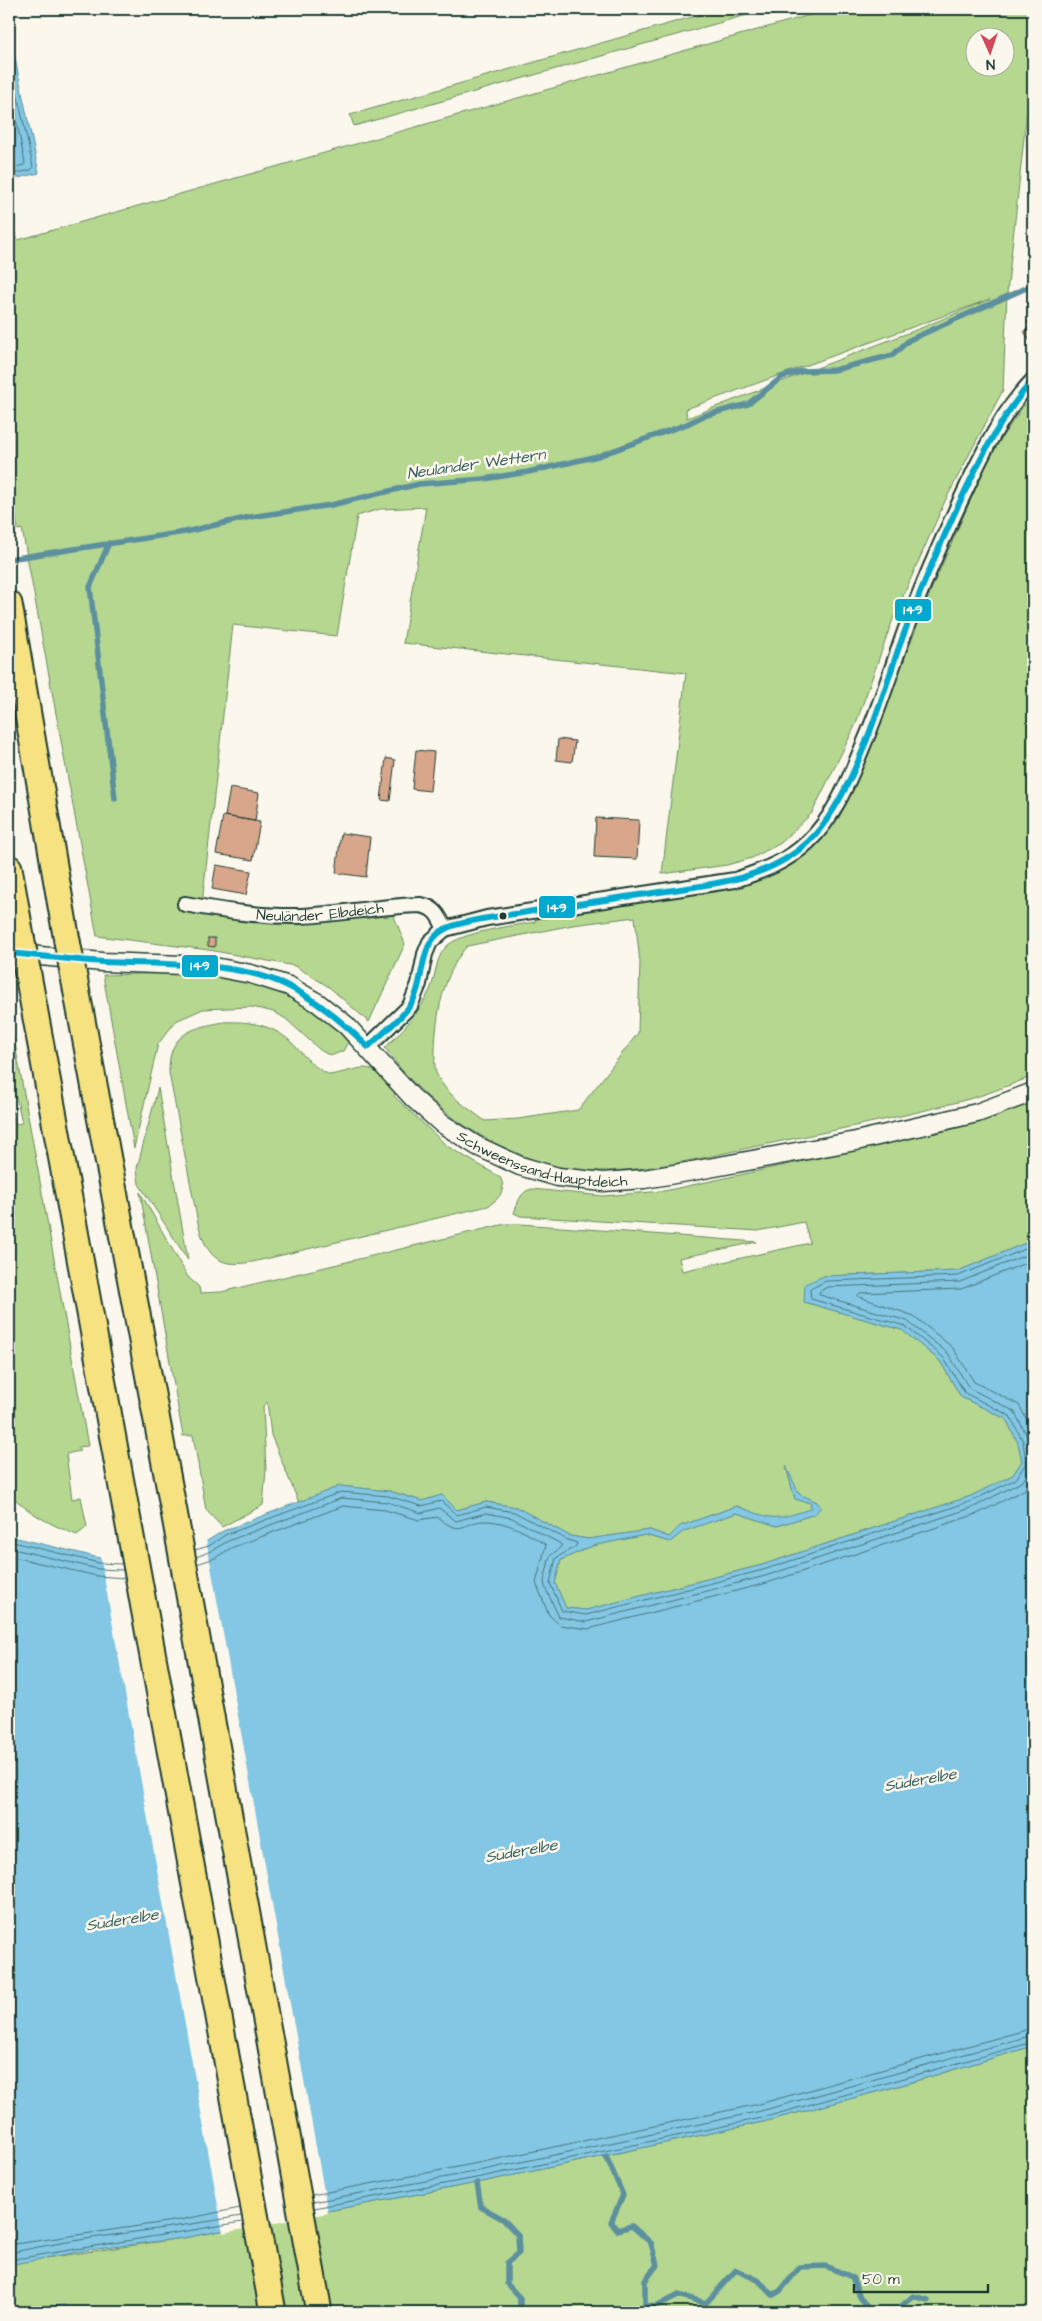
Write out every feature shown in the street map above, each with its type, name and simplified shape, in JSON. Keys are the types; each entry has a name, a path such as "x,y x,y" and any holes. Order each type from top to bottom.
{"highway":[{"path":"9,604 67,941 319,2312"},
{"path":"9,868 19,953 129,1526 273,2312"}],"street":[{"path":"368,1047 410,1006 419,984 424,954 430,942 445,929 487,918 735,880 768,869 790,857 809,841 828,816 846,786 878,709 917,600 980,458 997,427 1019,394 1033,380"},
{"name":"Neuländer Elbdeich","path":"185,904 264,916 303,916 420,905 429,906 436,912 445,929"},
{"name":"Schweenssand-Hauptdeich","path":"19,953 102,962 209,966 251,974 289,986 318,1003 346,1025 412,1097 441,1123 477,1146 520,1166 558,1177 603,1182 652,1178 856,1141 977,1113 1033,1092"}],"green space":[{"path":"720,9 768,9 354,126 350,115"},
{"path":"831,9 1033,9 1033,56 1007,293 1003,390 945,501 893,619 855,726 812,813 781,843 752,858 727,865 662,874 686,673 403,643 426,507 380,509 357,516 337,636 233,625 202,904 303,916 390,906 405,944 369,1022 329,987 295,966 209,950 97,936 22,529 18,530 9,478 9,218 18,240","holes":["990,299 921,328 687,418 686,409"]},
{"path":"1033,404 1033,1076 977,1097 891,1118 659,1166 608,1171 560,1167 534,1160 485,1138 462,1124 440,1107 401,1069 385,1048 416,1014 430,990 442,951 453,942 488,930 535,922 535,917 724,890 787,868 823,836 852,793 932,588 991,453 1024,405","holes":["635,917 640,962 638,1033 578,1110 518,1119 485,1121 458,1100 440,1081 435,1068 439,1009 452,969 467,946 573,925"]},
{"path":"171,973 232,978 270,989 313,1010 338,1030 348,1042 343,1051 333,1055 327,1054 320,1050 286,1019 274,1012 252,1007 203,1009 176,1021 158,1044 134,1148 103,975"},
{"path":"9,1011 88,1446 78,1447 80,1451 66,1454 72,1499 81,1497 87,1527 77,1535 40,1518 9,1493 9,1102 16,1124 22,1123 18,1104 9,1081"},
{"path":"224,1022 243,1022 262,1026 280,1033 319,1069 330,1075 360,1068 373,1070 395,1092 394,1096 447,1146 500,1177 503,1186 501,1194 488,1206 257,1261 233,1264 217,1258 206,1245 198,1223 169,1073 172,1049 183,1035 191,1030"},
{"path":"158,1088 188,1260 139,1184 137,1168"},
{"path":"1033,1103 1033,1240 958,1271 824,1276 804,1302 902,1330 940,1361 961,1397 1006,1419 1018,1443 1022,1461 1013,1475 971,1496 762,1565 586,1610 566,1608 555,1583 561,1560 592,1546 645,1535 670,1542 683,1531 737,1513 777,1526 815,1514 817,1502 799,1494 787,1470 795,1499 811,1503 811,1509 781,1519 768,1518 737,1506 680,1526 669,1537 650,1530 589,1539 570,1536 516,1507 486,1502 457,1510 442,1495 422,1501 389,1491 340,1486 299,1503 271,1435 267,1402 263,1406 266,1470 263,1505 222,1527 206,1510 193,1435 183,1436 140,1192 188,1277 199,1287 200,1293 221,1292 505,1224 757,1242 679,1258 682,1271 810,1243 804,1222 758,1231 520,1216 514,1213 518,1202 525,1192 532,1189 603,1196 664,1191 950,1130"},
{"path":"1033,2046 1033,2312 65,2312 66,2306 9,2308 9,2265 12,2263 183,2238 477,2183 763,2122 902,2085"}],"water":[{"path":"9,30 39,173 9,180"},
{"name":"Süderelbe","path":"1033,1240 1033,2046 902,2085 763,2122 477,2183 183,2238 89,2250 9,2265 9,1536 100,1558 148,1560 207,1541 223,1531 340,1486 389,1491 422,1501 442,1495 457,1510 486,1502 516,1507 570,1536 588,1539 650,1530 669,1537 680,1526 737,1506 774,1517 788,1516 810,1509 811,1503 795,1499 786,1466 799,1494 817,1502 821,1507 815,1514 777,1526 737,1513 684,1531 670,1542 645,1535 592,1546 561,1560 555,1583 566,1608 586,1610 762,1565 971,1496 1013,1475 1022,1461 1018,1443 1006,1419 961,1397 940,1361 902,1330 804,1302 805,1284 824,1276 958,1271"},
{"path":"66,2305 65,2312 9,2312 9,2308"}],"pier":[{"path":"206,1539 328,2213 223,2233 100,1555 148,1558"}],"building":[{"path":"1033,317 1033,342 1031,343 1024,331 1030,327 1027,322"},
{"path":"558,739 575,741 572,762 556,760"},
{"path":"416,750 434,752 430,791 412,789"},
{"path":"386,758 395,760 390,801 381,800"},
{"path":"230,788 259,793 255,821 225,816"},
{"path":"223,816 260,822 253,860 216,854"},
{"path":"596,818 639,820 637,859 594,857"},
{"path":"341,833 370,837 366,877 336,873"},
{"path":"216,865 251,871 246,895 212,889"},
{"path":"208,938 215,938 215,947 208,946"}],"waterway":[{"name":"Neulander Wettern","path":"9,559 185,532 250,517 331,505 419,484 484,479 528,472 598,456 687,424 703,416 748,404 782,377 802,371 834,370 893,355 909,340 1033,285"},
{"path":"109,543 90,587 115,799"},
{"path":"606,2156 623,2195 611,2222 617,2230 632,2226 651,2243 657,2265 645,2281 645,2304 654,2307 678,2295 706,2303 736,2270 758,2280 773,2295 780,2291 800,2267 825,2266 852,2277 860,2297 869,2310 898,2309 913,2296 928,2300"},
{"path":"477,2183 481,2207 503,2219 518,2235 519,2253 507,2263 507,2284 520,2298 520,2312"}],"transit line":[{"name":"149","path":"368,1047 395,1023 409,1007 415,997 430,944 445,929 483,919 731,880 772,866 791,856 808,842 838,803 862,752 918,597 948,527 999,426 1033,380"},
{"name":"149","path":"9,953 103,962 174,964 247,972 269,978 312,999 368,1047"}]}
